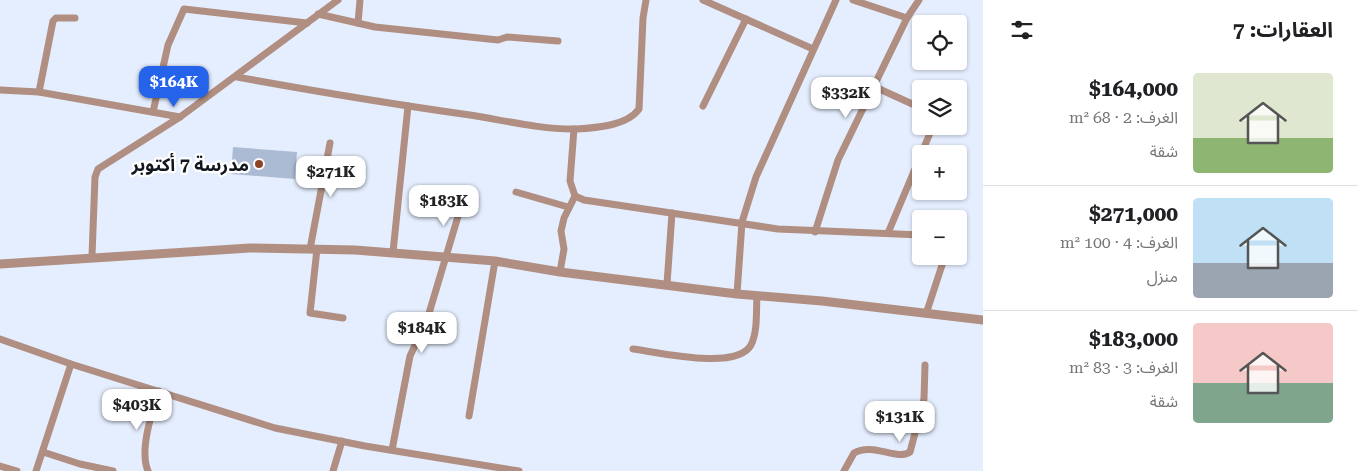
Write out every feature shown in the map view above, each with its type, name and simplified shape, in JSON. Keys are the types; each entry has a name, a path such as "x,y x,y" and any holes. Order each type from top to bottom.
{"street":[{"path":"92,256 95,177 98,169 237,77 338,0"},
{"path":"358,23 360,0"},
{"path":"237,77 408,106 574,129 627,120 639,108 643,18 646,0"},
{"path":"702,0 813,49"},
{"path":"738,294 742,222 756,177 836,0"},
{"path":"853,0 907,18"},
{"path":"815,232 838,160 907,18 919,0"},
{"path":"153,112 168,46 184,9 307,23"},
{"path":"318,14 358,23 498,40 515,37 558,41"},
{"path":"39,92 53,21 56,18 75,18"},
{"path":"703,106 746,19"},
{"path":"875,87 912,104"},
{"path":"0,90 39,92 180,116"},
{"path":"393,252 408,106"},
{"path":"560,272 564,249 561,231 568,207 574,196 570,182 574,129"},
{"path":"888,233 929,135"},
{"path":"330,143 313,249 310,313 343,318"},
{"path":"516,192 568,207"},
{"path":"574,196 592,202 815,232 912,234"},
{"path":"392,450 410,356 428,320 462,203"},
{"path":"667,284 672,213"},
{"path":"0,264 92,256 250,248 393,252 496,261 560,272 738,294 822,300 983,320"},
{"path":"469,416 496,261"},
{"path":"926,314 942,265"},
{"path":"633,349 693,357 734,357 747,351 753,339 757,295"},
{"path":"0,344 0,339 71,364 275,428 487,468 519,471"},
{"path":"36,471 71,364"},
{"path":"844,471 854,453 865,448 903,455 910,452 924,399 925,365"},
{"path":"148,471 147,436 158,391"},
{"path":"333,471 342,441"},
{"path":"43,452 80,464 113,471"},
{"path":"0,466 17,471"}],"building":[{"path":"233,147 297,152 295,179 231,174"}],"place":[{"name":"مدرسة 7 أكتوبر","path":"259,164"}]}
